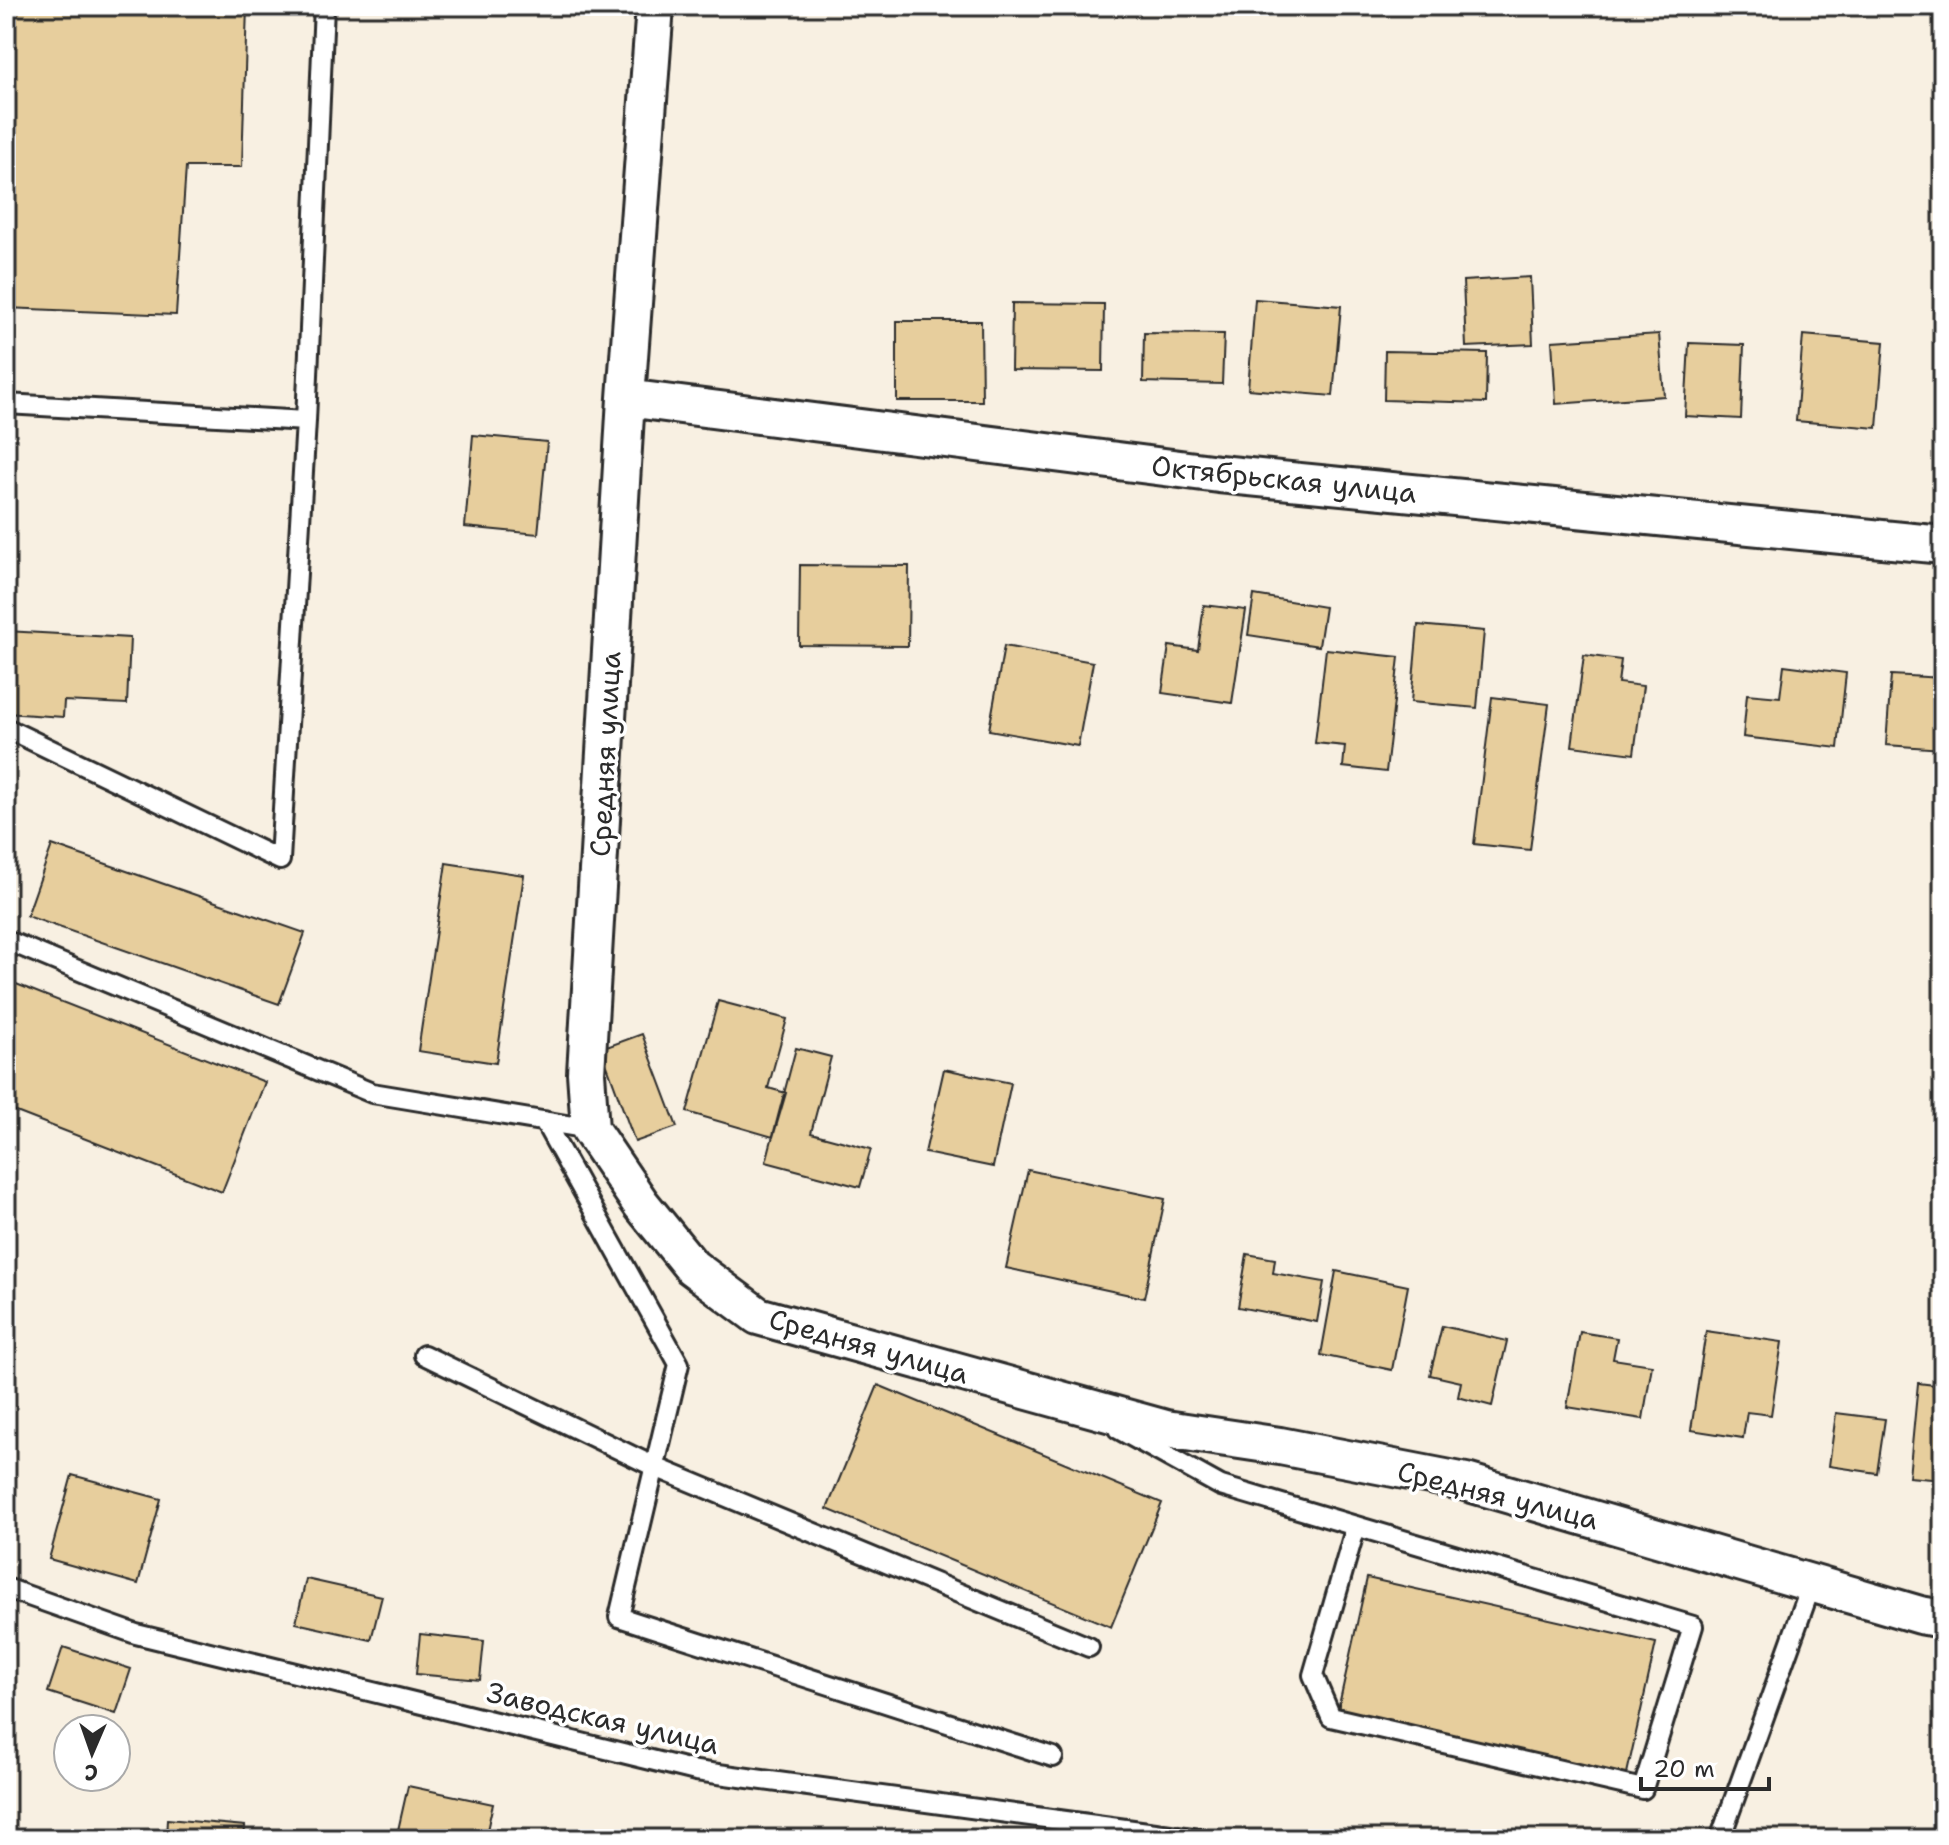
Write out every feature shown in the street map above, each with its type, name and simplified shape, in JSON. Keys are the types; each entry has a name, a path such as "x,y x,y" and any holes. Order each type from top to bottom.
{"street":[{"name":"Средняя улица","path":"655,6 626,398 586,1073 590,1129 641,1204 692,1267 758,1316 1166,1429 1280,1446 1466,1482 1920,1615 1943,1619"},
{"name":"Октябрьская улица","path":"626,398 1219,474 1943,545"}],"lane":[{"path":"6,728 280,860 306,421 324,6"},
{"path":"6,404 306,421"},
{"path":"6,940 372,1093 590,1129"},
{"path":"544,1121 679,1364 619,1617 1053,1757"},
{"path":"424,1355 655,1467 1089,1647"},
{"path":"1070,1403 1221,1486 1356,1526 1693,1626 1643,1789 1331,1717 1313,1675 1356,1526"},
{"path":"1720,1839 1812,1583"},
{"name":"Заводская улица","path":"6,1588 136,1634 696,1771 1200,1839"}],"building":[{"path":"6,6 247,6 242,167 186,167 176,315 6,308"},
{"path":"1530,277 1533,344 1466,347 1463,281"},
{"path":"1255,299 1341,306 1333,396 1248,389"},
{"path":"1012,303 1104,304 1103,371 1011,370"},
{"path":"897,321 981,321 982,401 897,401"},
{"path":"1144,333 1224,334 1222,384 1143,382"},
{"path":"1659,334 1664,396 1556,404 1552,341"},
{"path":"1803,335 1884,342 1877,428 1796,421"},
{"path":"1689,343 1744,345 1741,419 1685,416"},
{"path":"1942,348 1943,443 1938,443"},
{"path":"1385,351 1487,353 1486,403 1384,400"},
{"path":"473,435 547,442 538,534 465,527"},
{"path":"800,565 909,566 908,646 799,645"},
{"path":"1254,595 1325,607 1319,646 1248,635"},
{"path":"1204,605 1246,610 1232,703 1162,693 1169,646 1198,650"},
{"path":"1418,625 1484,631 1477,708 1411,702"},
{"path":"6,631 130,638 127,704 64,701 63,717 6,713"},
{"path":"1004,646 1093,662 1078,746 989,730"},
{"path":"1326,649 1399,657 1386,772 1343,767 1345,746 1315,743"},
{"path":"1584,655 1621,660 1618,683 1643,686 1634,754 1572,746"},
{"path":"1784,665 1846,673 1838,748 1743,737 1747,694 1780,697"},
{"path":"1891,675 1943,678 1943,749 1886,745"},
{"path":"1492,697 1549,704 1530,850 1474,844"},
{"path":"52,845 305,933 279,1004 27,916"},
{"path":"446,863 524,875 496,1063 418,1051"},
{"path":"6,980 265,1082 222,1192 6,1108"},
{"path":"718,1001 787,1019 768,1088 786,1093 773,1137 687,1112"},
{"path":"642,1034 677,1127 635,1142 601,1049"},
{"path":"796,1048 831,1057 811,1133 871,1149 860,1187 766,1162"},
{"path":"944,1069 1011,1083 993,1167 925,1153"},
{"path":"1028,1170 1165,1199 1144,1298 1006,1268"},
{"path":"1247,1254 1275,1259 1273,1273 1324,1282 1317,1322 1238,1307"},
{"path":"1336,1271 1408,1286 1392,1370 1321,1355"},
{"path":"1442,1326 1507,1341 1492,1406 1458,1397 1461,1382 1430,1375"},
{"path":"1706,1331 1782,1342 1771,1415 1747,1412 1743,1438 1691,1430"},
{"path":"1580,1332 1617,1338 1613,1359 1652,1365 1643,1419 1567,1407"},
{"path":"1918,1383 1943,1386 1943,1480 1909,1477"},
{"path":"878,1385 1162,1503 1111,1627 827,1509"},
{"path":"1836,1413 1885,1419 1877,1473 1829,1466"},
{"path":"72,1475 161,1499 138,1584 49,1559"},
{"path":"1367,1578 1656,1643 1626,1778 1337,1714"},
{"path":"306,1579 382,1596 371,1640 296,1623"},
{"path":"420,1634 484,1641 480,1680 416,1674"},
{"path":"63,1647 131,1669 116,1713 48,1692"},
{"path":"408,1786 493,1804 485,1839 396,1839"},
{"path":"167,1819 245,1826 244,1839 166,1839"}]}
